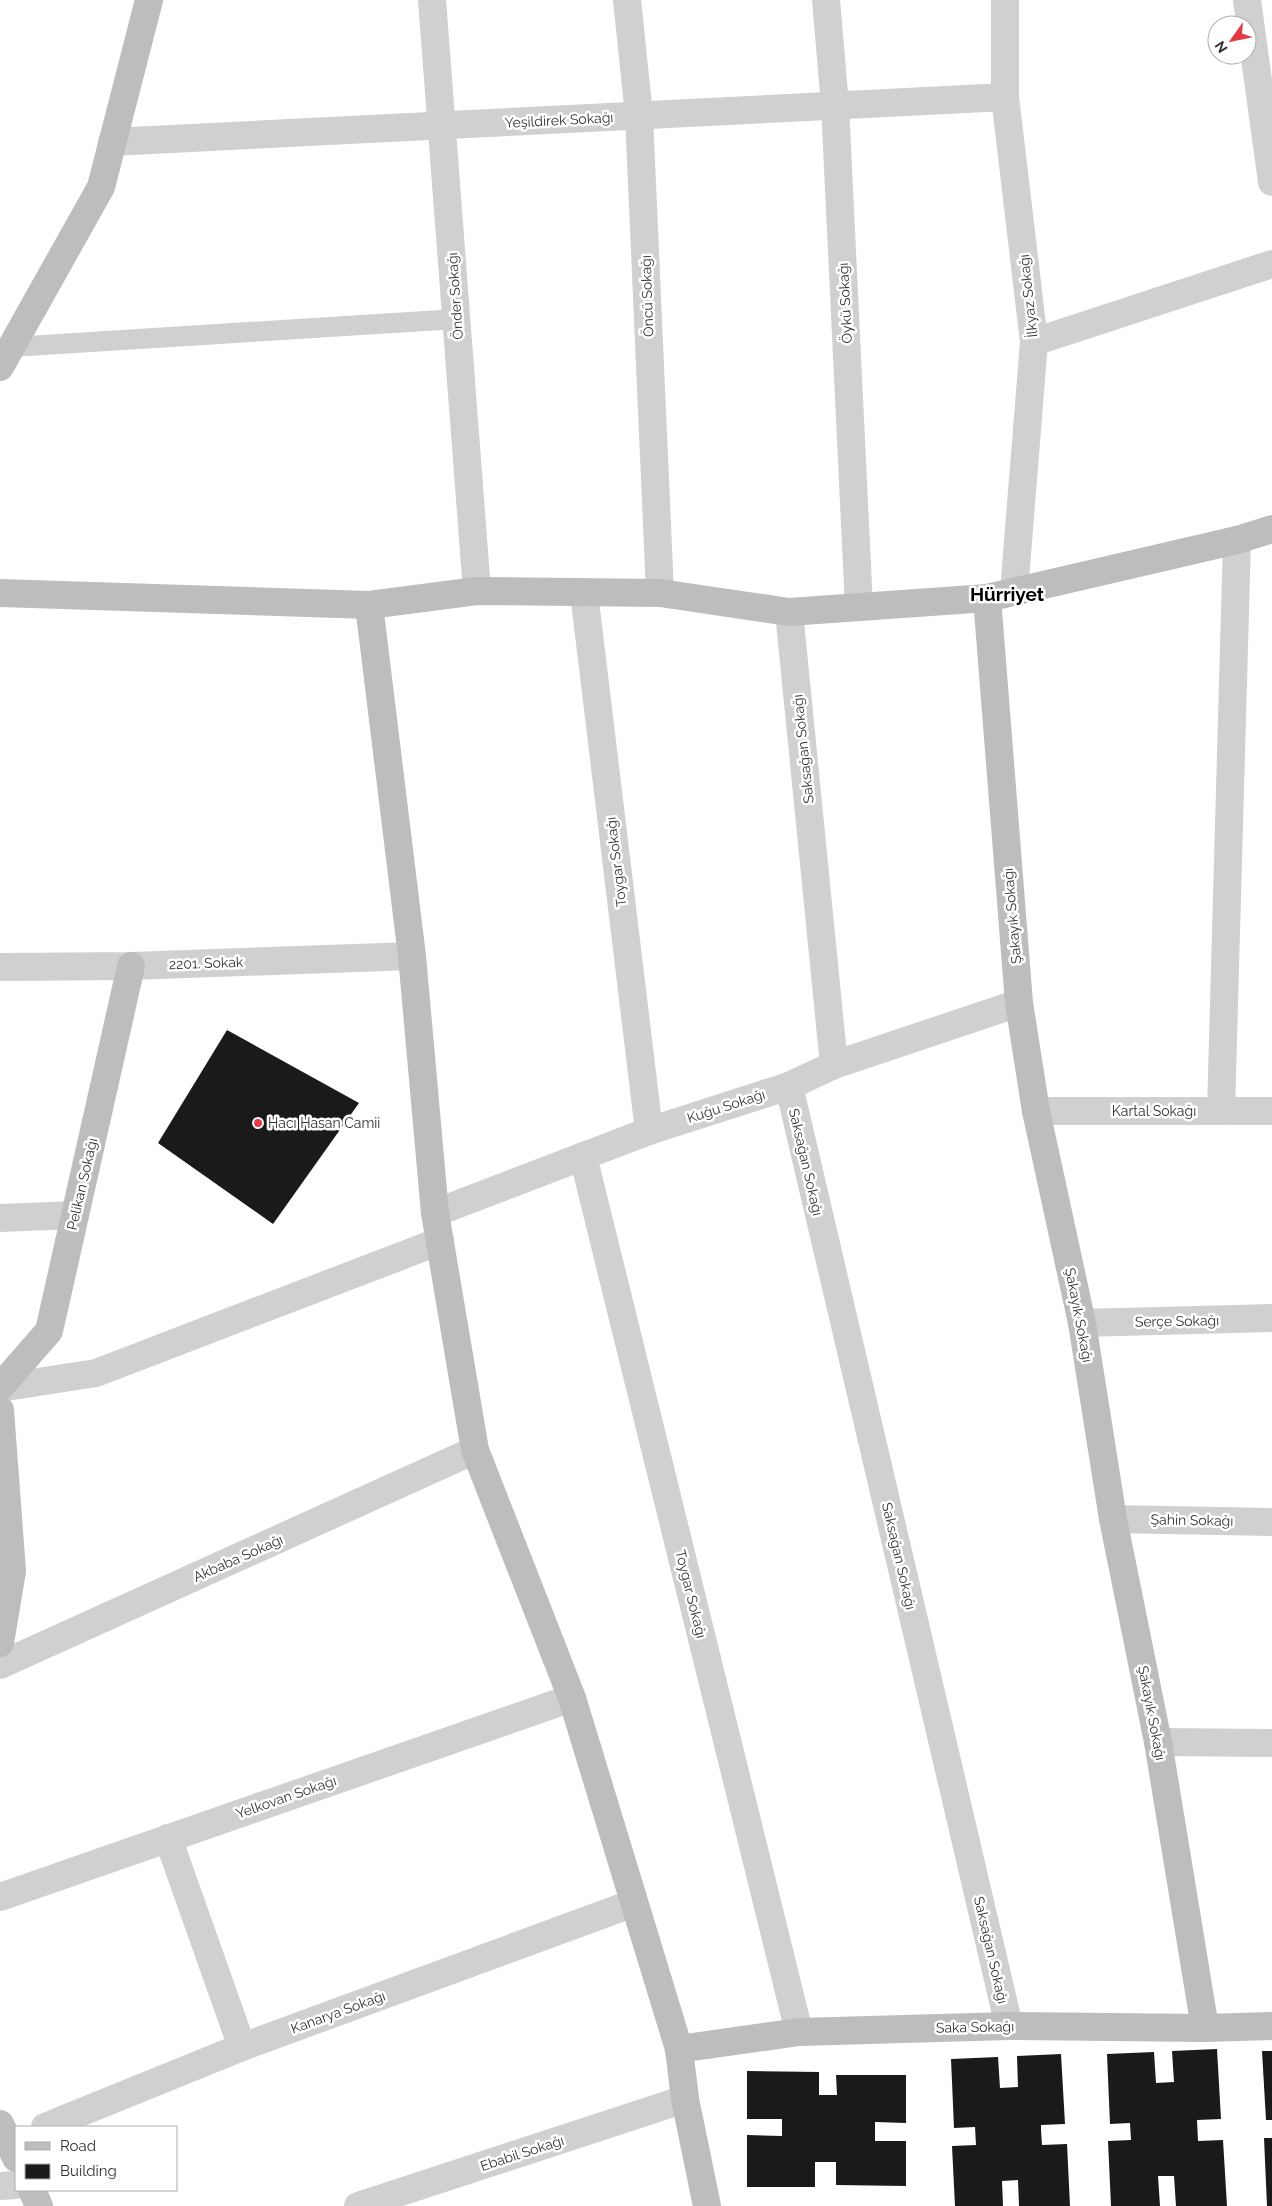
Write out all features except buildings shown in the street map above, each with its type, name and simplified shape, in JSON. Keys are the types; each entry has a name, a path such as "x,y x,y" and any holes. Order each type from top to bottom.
{"street":[{"path":"6,357 101,187 149,0"},
{"name":"Önder Sokağı","path":"432,0 478,591"},
{"name":"Öncü Sokağı","path":"627,0 639,116 660,593"},
{"name":"Öykü Sokağı","path":"826,0 835,106 859,607"},
{"name":"İlkyaz Sokağı","path":"1005,0 1005,97 1034,342 1014,592"},
{"path":"1247,0 1272,182"},
{"name":"Yeşildirek Sokağı","path":"112,142 1005,97"},
{"path":"1034,342 1272,264"},
{"path":"0,593 369,605 478,591 660,593 789,612 987,598 1237,540 1272,529"},
{"path":"1221,1111 1237,540"},
{"name":"Toygar Sokağı","path":"584,593 649,1131"},
{"name":"Şakayık Sokağı","path":"987,598 1019,1003 1036,1111 1082,1323 1113,1519 1158,1742 1205,2028"},
{"path":"369,605 412,956 435,1214 475,1450 572,1698 679,2049 685,2099 706,2206"},
{"name":"Saksağan Sokağı","path":"789,612 834,1065"},
{"name":"2201. Sokak","path":"0,967 131,966 412,956"},
{"name":"Pelikan Sokağı","path":"0,1387 49,1331 131,966"},
{"name":"Kuğu Sokağı","path":"435,1214 649,1131 789,1086 834,1065 1019,1003"},
{"name":"Saksağan Sokağı","path":"789,1086 1009,2026"},
{"name":"Kartal Sokağı","path":"1036,1111 1272,1111"},
{"name":"Toygar Sokağı","path":"582,1156 799,2032"},
{"path":"0,1218 75,1215"},
{"path":"0,1387 96,1373 440,1241"},
{"name":"Serçe Sokağı","path":"1082,1323 1272,1318"},
{"path":"0,1410 6,1571 0,1643"},
{"name":"Akbaba Sokağı","path":"0,1665 475,1450"},
{"name":"Şahin Sokağı","path":"1113,1519 1272,1522"},
{"name":"Yelkovan Sokağı","path":"0,1897 572,1698"},
{"path":"1158,1742 1272,1743"},
{"path":"168,1838 242,2047"},
{"name":"Kanarya Sokağı","path":"46,2126 242,2047 634,1903"},
{"name":"Saka Sokağı","path":"679,2049 799,2032 1009,2026 1205,2028 1272,2026"},
{"name":"Ebabil Sokağı","path":"358,2206 685,2099"},
{"path":"0,2186 15,2185"},
{"path":"32,2191 40,2206"}],"lane":[{"path":"6,357 457,319"}],"place":[{"name":"Hacı Hasan Camii","path":"258,1123"}],"district":[{"name":"Hürriyet","path":"1007,594"}]}
